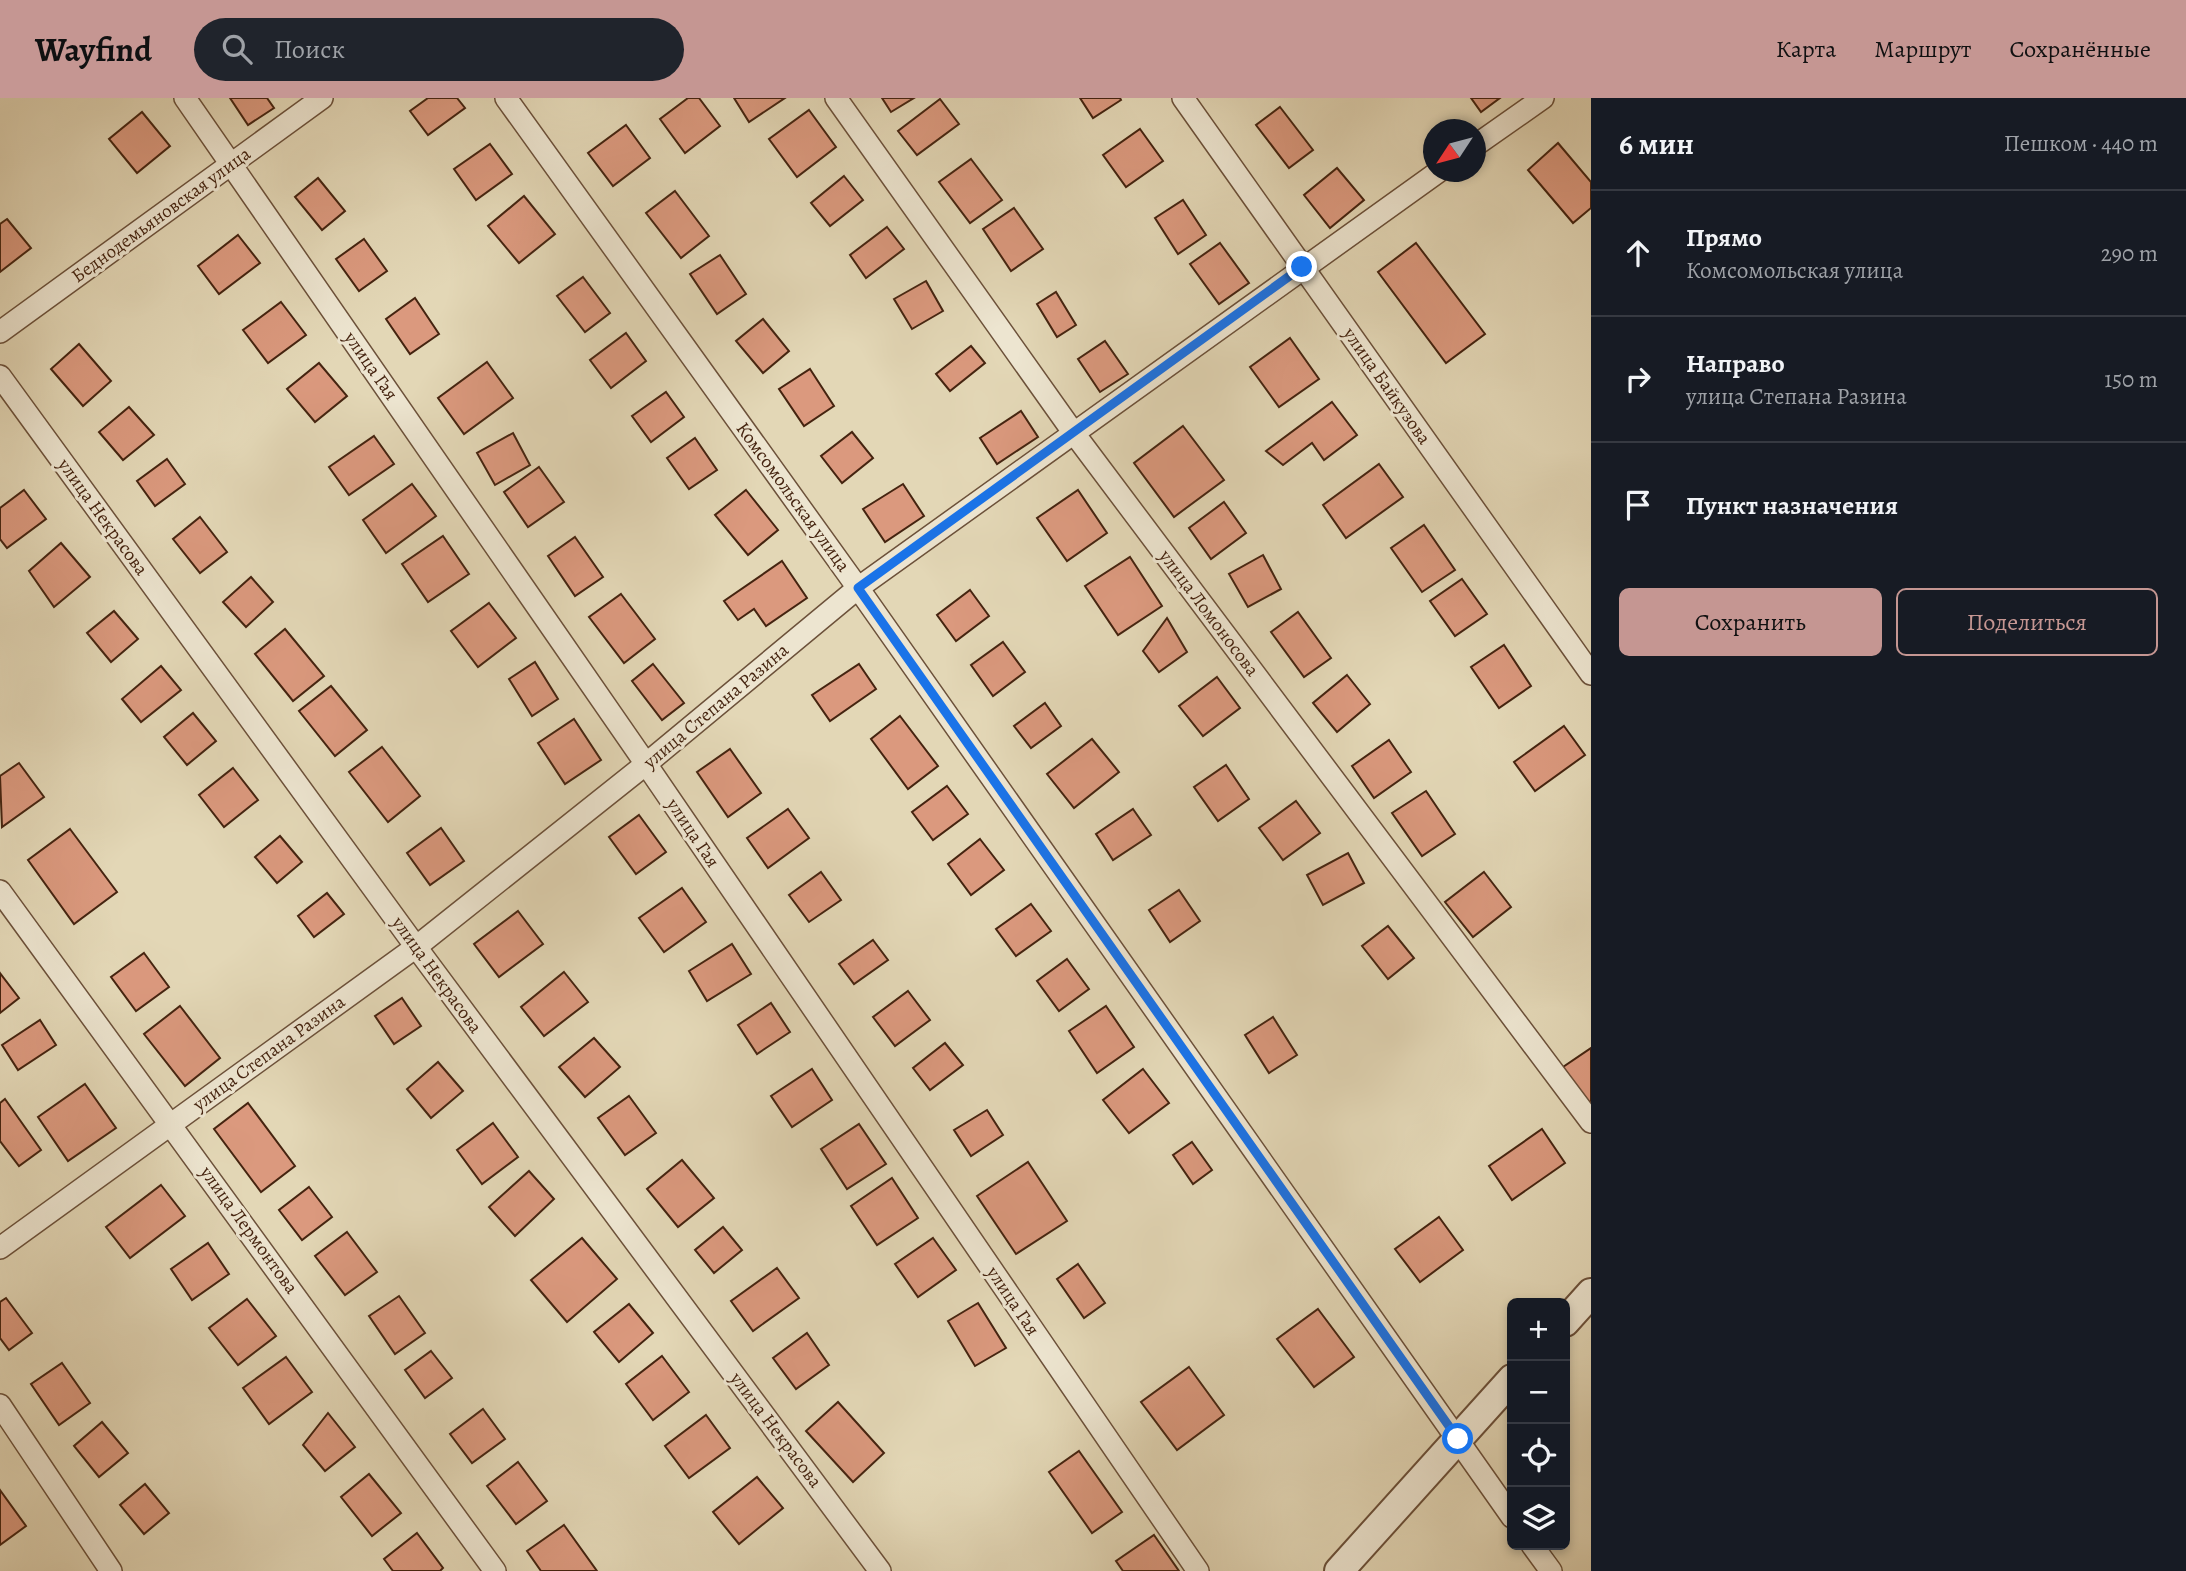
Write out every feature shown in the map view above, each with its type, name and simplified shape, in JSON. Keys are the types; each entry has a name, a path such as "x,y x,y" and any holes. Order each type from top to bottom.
{"street":[{"name":"улица Гая","path":"185,98 646,764 1198,1571"},
{"name":"Беднодемьяновская улица","path":"0,332 323,98"},
{"name":"Комсомольская улица","path":"506,98 858,588 1507,1510"},
{"name":"улица Ломоносова","path":"836,98 1073,432 1591,1122"},
{"name":"улица Байкузова","path":"1183,98 1591,674"},
{"path":"1486,137 1543,98"},
{"name":"улица Степана Разина","path":"0,1248 416,947 646,764 858,588 1424,182"},
{"name":"улица Некрасова","path":"0,376 416,947 880,1571"},
{"name":"улица Лермонтова","path":"0,891 495,1571"},
{"path":"1570,1316 1591,1293"},
{"path":"1339,1571 1507,1385"},
{"path":"0,1405 111,1571"},
{"path":"1536,1550 1551,1571"}],"building":[{"path":"230,98 267,98 274,108 248,125"},
{"path":"428,98 457,98 465,108 428,135 410,111"},
{"path":"688,98 699,98 720,126 685,153 660,119"},
{"path":"734,98 785,98 749,122"},
{"path":"882,98 914,98 891,112"},
{"path":"1080,98 1120,98 1121,100 1093,118"},
{"path":"1471,98 1500,98 1481,112"},
{"path":"940,99 959,124 917,155 898,131"},
{"path":"1280,107 1313,150 1289,168 1256,125"},
{"path":"809,110 836,147 797,177 769,139"},
{"path":"142,112 170,146 137,173 109,139"},
{"path":"626,125 650,158 613,186 588,153"},
{"path":"1140,129 1163,161 1126,187 1103,155"},
{"path":"1558,143 1591,182 1591,208 1573,223 1528,170"},
{"path":"490,144 512,174 476,200 454,169"},
{"path":"971,159 1002,200 970,223 939,182"},
{"path":"1337,168 1364,200 1330,228 1304,195"},
{"path":"844,176 863,200 830,226 811,203"},
{"path":"318,178 345,211 322,230 295,197"},
{"path":"675,191 709,236 681,258 646,213"},
{"path":"524,196 555,234 519,263 488,226"},
{"path":"1183,200 1206,235 1178,254 1155,218"},
{"path":"1014,208 1043,249 1011,271 983,229"},
{"path":"7,219 31,248 0,272 0,224"},
{"path":"887,227 904,249 866,278 850,255"},
{"path":"238,235 260,263 219,294 198,266"},
{"path":"364,239 387,271 359,291 336,259"},
{"path":"1220,243 1249,283 1219,304 1190,264"},
{"path":"1416,243 1485,334 1446,363 1378,272"},
{"path":"720,255 746,294 717,314 690,274"},
{"path":"583,277 610,313 585,332 557,296"},
{"path":"926,281 943,311 912,329 894,299"},
{"path":"1056,292 1076,325 1057,337 1037,304"},
{"path":"415,298 439,334 410,354 386,319"},
{"path":"281,302 306,335 268,363 243,330"},
{"path":"763,319 789,351 763,373 736,341"},
{"path":"626,333 646,361 611,388 590,360"},
{"path":"1290,338 1319,379 1279,407 1250,367"},
{"path":"1105,341 1128,374 1100,392 1078,359"},
{"path":"79,344 111,381 83,406 51,369"},
{"path":"971,346 985,363 950,391 936,374"},
{"path":"487,362 513,398 464,434 438,398"},
{"path":"319,363 347,396 315,422 287,389"},
{"path":"810,369 834,406 804,426 779,389"},
{"path":"666,392 684,417 651,442 632,416"},
{"path":"1332,402 1357,435 1324,460 1312,443 1283,465 1266,451"},
{"path":"129,407 154,435 123,460 99,432"},
{"path":"1021,411 1038,437 997,464 980,438"},
{"path":"1183,426 1224,480 1174,517 1134,463"},
{"path":"852,432 873,458 842,483 821,456"},
{"path":"513,433 530,465 495,485 477,453"},
{"path":"374,436 394,464 349,495 329,467"},
{"path":"695,438 717,470 689,489 667,458"},
{"path":"167,459 185,484 155,506 137,481"},
{"path":"1379,464 1403,497 1346,538 1323,505"},
{"path":"539,467 564,502 528,527 504,492"},
{"path":"412,484 436,516 386,553 363,520"},
{"path":"903,484 924,516 885,542 863,509"},
{"path":"24,490 46,519 7,548 0,539 0,508"},
{"path":"746,490 778,530 748,555 715,515"},
{"path":"1078,490 1107,533 1067,561 1037,518"},
{"path":"1224,502 1246,533 1211,559 1189,528"},
{"path":"200,517 227,552 200,573 173,539"},
{"path":"1424,525 1455,570 1422,592 1391,548"},
{"path":"443,536 469,574 428,602 402,564"},
{"path":"575,537 603,577 575,596 548,556"},
{"path":"61,543 90,577 54,607 29,571"},
{"path":"1263,555 1281,589 1248,607 1229,574"},
{"path":"1130,557 1162,606 1118,635 1085,586"},
{"path":"782,561 807,598 766,626 754,609 738,620 724,601"},
{"path":"251,577 273,602 246,627 223,602"},
{"path":"1462,579 1487,614 1455,636 1430,601"},
{"path":"970,590 989,616 956,641 937,615"},
{"path":"621,594 655,639 624,663 589,617"},
{"path":"489,603 516,638 478,667 451,631"},
{"path":"114,611 138,639 111,662 87,633"},
{"path":"1298,612 1331,658 1304,677 1271,632"},
{"path":"1167,618 1187,652 1159,672 1143,651"},
{"path":"285,629 324,676 293,701 255,654"},
{"path":"1003,642 1025,672 993,696 971,665"},
{"path":"1504,645 1531,686 1499,708 1471,667"},
{"path":"535,662 558,699 532,716 509,679"},
{"path":"653,664 684,703 662,720 632,681"},
{"path":"859,664 876,689 830,721 812,695"},
{"path":"161,666 181,690 141,722 122,699"},
{"path":"1347,675 1370,704 1337,732 1313,703"},
{"path":"1217,677 1240,708 1203,736 1179,706"},
{"path":"331,686 367,730 335,756 299,711"},
{"path":"1045,703 1061,726 1031,748 1014,726"},
{"path":"193,713 216,741 187,765 164,737"},
{"path":"900,716 938,766 908,789 871,739"},
{"path":"574,719 601,760 565,784 538,743"},
{"path":"1564,726 1585,755 1535,791 1514,762"},
{"path":"1092,739 1119,772 1074,808 1047,774"},
{"path":"1389,740 1411,772 1374,798 1352,766"},
{"path":"382,747 420,796 388,822 349,772"},
{"path":"730,749 761,793 728,817 697,772"},
{"path":"19,763 44,797 2,827 0,776"},
{"path":"1226,765 1249,799 1218,821 1194,787"},
{"path":"233,768 258,800 224,827 199,795"},
{"path":"947,786 968,814 933,840 912,812"},
{"path":"1426,791 1455,834 1422,856 1392,813"},
{"path":"1296,801 1320,833 1283,860 1259,828"},
{"path":"788,809 809,838 768,868 747,838"},
{"path":"1133,809 1151,835 1113,860 1096,834"},
{"path":"639,815 666,852 636,874 609,837"},
{"path":"441,828 464,861 430,885 407,853"},
{"path":"70,829 117,892 74,924 28,860"},
{"path":"280,836 302,862 277,883 255,857"},
{"path":"980,839 1004,870 971,895 948,864"},
{"path":"1348,853 1364,883 1323,905 1307,875"},
{"path":"821,872 841,900 809,922 789,895"},
{"path":"1484,872 1511,907 1473,937 1445,902"},
{"path":"682,888 706,922 664,952 639,918"},
{"path":"1179,890 1200,921 1170,942 1149,910"},
{"path":"327,893 344,914 314,937 298,916"},
{"path":"1031,904 1051,931 1016,956 996,929"},
{"path":"518,911 543,944 499,977 474,944"},
{"path":"1388,926 1414,958 1388,979 1362,946"},
{"path":"873,940 888,960 854,984 839,964"},
{"path":"732,944 751,974 707,1001 689,971"},
{"path":"144,953 169,987 136,1011 111,977"},
{"path":"1067,959 1089,989 1059,1011 1037,981"},
{"path":"564,972 588,1002 544,1036 521,1007"},
{"path":"0,973 19,998 0,1013"},
{"path":"908,991 930,1020 895,1046 873,1017"},
{"path":"402,998 421,1026 394,1044 375,1016"},
{"path":"771,1003 790,1032 757,1054 738,1025"},
{"path":"180,1006 220,1058 185,1086 144,1034"},
{"path":"1106,1006 1134,1047 1097,1073 1069,1031"},
{"path":"1273,1017 1297,1055 1269,1073 1245,1035"},
{"path":"40,1020 56,1045 18,1070 2,1045"},
{"path":"594,1038 620,1067 585,1097 559,1067"},
{"path":"945,1043 963,1065 930,1090 913,1068"},
{"path":"1591,1048 1591,1108 1563,1067"},
{"path":"438,1062 463,1091 431,1118 407,1089"},
{"path":"812,1069 832,1100 792,1127 771,1096"},
{"path":"1143,1069 1169,1103 1129,1133 1103,1100"},
{"path":"85,1084 116,1128 68,1161 38,1117"},
{"path":"629,1096 656,1133 625,1155 598,1118"},
{"path":"5,1099 41,1150 19,1166 0,1141 0,1103"},
{"path":"248,1103 295,1166 261,1192 214,1129"},
{"path":"987,1110 1003,1135 971,1156 954,1130"},
{"path":"493,1123 518,1157 482,1184 457,1150"},
{"path":"859,1124 886,1164 847,1189 821,1149"},
{"path":"1542,1129 1565,1163 1512,1200 1489,1166"},
{"path":"1192,1142 1212,1170 1193,1184 1173,1155"},
{"path":"682,1160 714,1198 678,1227 647,1189"},
{"path":"1028,1162 1067,1221 1016,1254 977,1196"},
{"path":"529,1171 554,1199 515,1236 489,1207"},
{"path":"892,1178 918,1218 877,1245 851,1206"},
{"path":"161,1185 185,1216 130,1258 106,1227"},
{"path":"309,1187 332,1217 302,1240 279,1210"},
{"path":"1439,1217 1463,1250 1420,1282 1395,1249"},
{"path":"723,1227 742,1250 714,1273 695,1250"},
{"path":"347,1232 377,1272 345,1295 315,1256"},
{"path":"582,1238 617,1279 567,1322 531,1280"},
{"path":"933,1238 956,1270 918,1297 895,1264"},
{"path":"208,1243 229,1274 192,1300 171,1269"},
{"path":"1078,1264 1105,1303 1084,1318 1057,1279"},
{"path":"777,1268 799,1298 753,1331 731,1301"},
{"path":"399,1296 425,1333 395,1354 369,1316"},
{"path":"6,1298 32,1333 9,1350 0,1338 0,1302"},
{"path":"247,1299 276,1336 238,1365 209,1328"},
{"path":"978,1303 1006,1348 975,1366 948,1321"},
{"path":"629,1304 653,1333 619,1362 594,1332"},
{"path":"1318,1309 1354,1357 1314,1387 1277,1339"},
{"path":"807,1333 829,1365 796,1389 773,1358"},
{"path":"431,1351 452,1378 425,1398 405,1370"},
{"path":"662,1356 689,1392 653,1420 626,1384"},
{"path":"286,1357 312,1392 269,1424 243,1388"},
{"path":"62,1363 90,1403 59,1425 31,1384"},
{"path":"1189,1367 1224,1415 1177,1450 1141,1402"},
{"path":"838,1402 884,1453 853,1482 806,1431"},
{"path":"483,1409 505,1439 472,1463 450,1434"},
{"path":"328,1413 355,1447 325,1471 303,1445"},
{"path":"706,1415 730,1448 689,1478 665,1446"},
{"path":"102,1422 128,1453 99,1477 74,1446"},
{"path":"1079,1451 1122,1512 1092,1533 1049,1472"},
{"path":"518,1462 547,1501 516,1524 487,1486"},
{"path":"369,1474 401,1513 372,1536 341,1497"},
{"path":"757,1477 783,1508 739,1544 713,1512"},
{"path":"145,1484 169,1513 144,1534 120,1505"},
{"path":"0,1490 26,1526 0,1545"},
{"path":"564,1525 597,1571 541,1571 527,1551"},
{"path":"417,1533 443,1568 440,1571 393,1571 384,1559"},
{"path":"1154,1535 1179,1571 1123,1571 1116,1561"}],"route":[{"path":"1302,267 858,588 1458,1439"}]}
